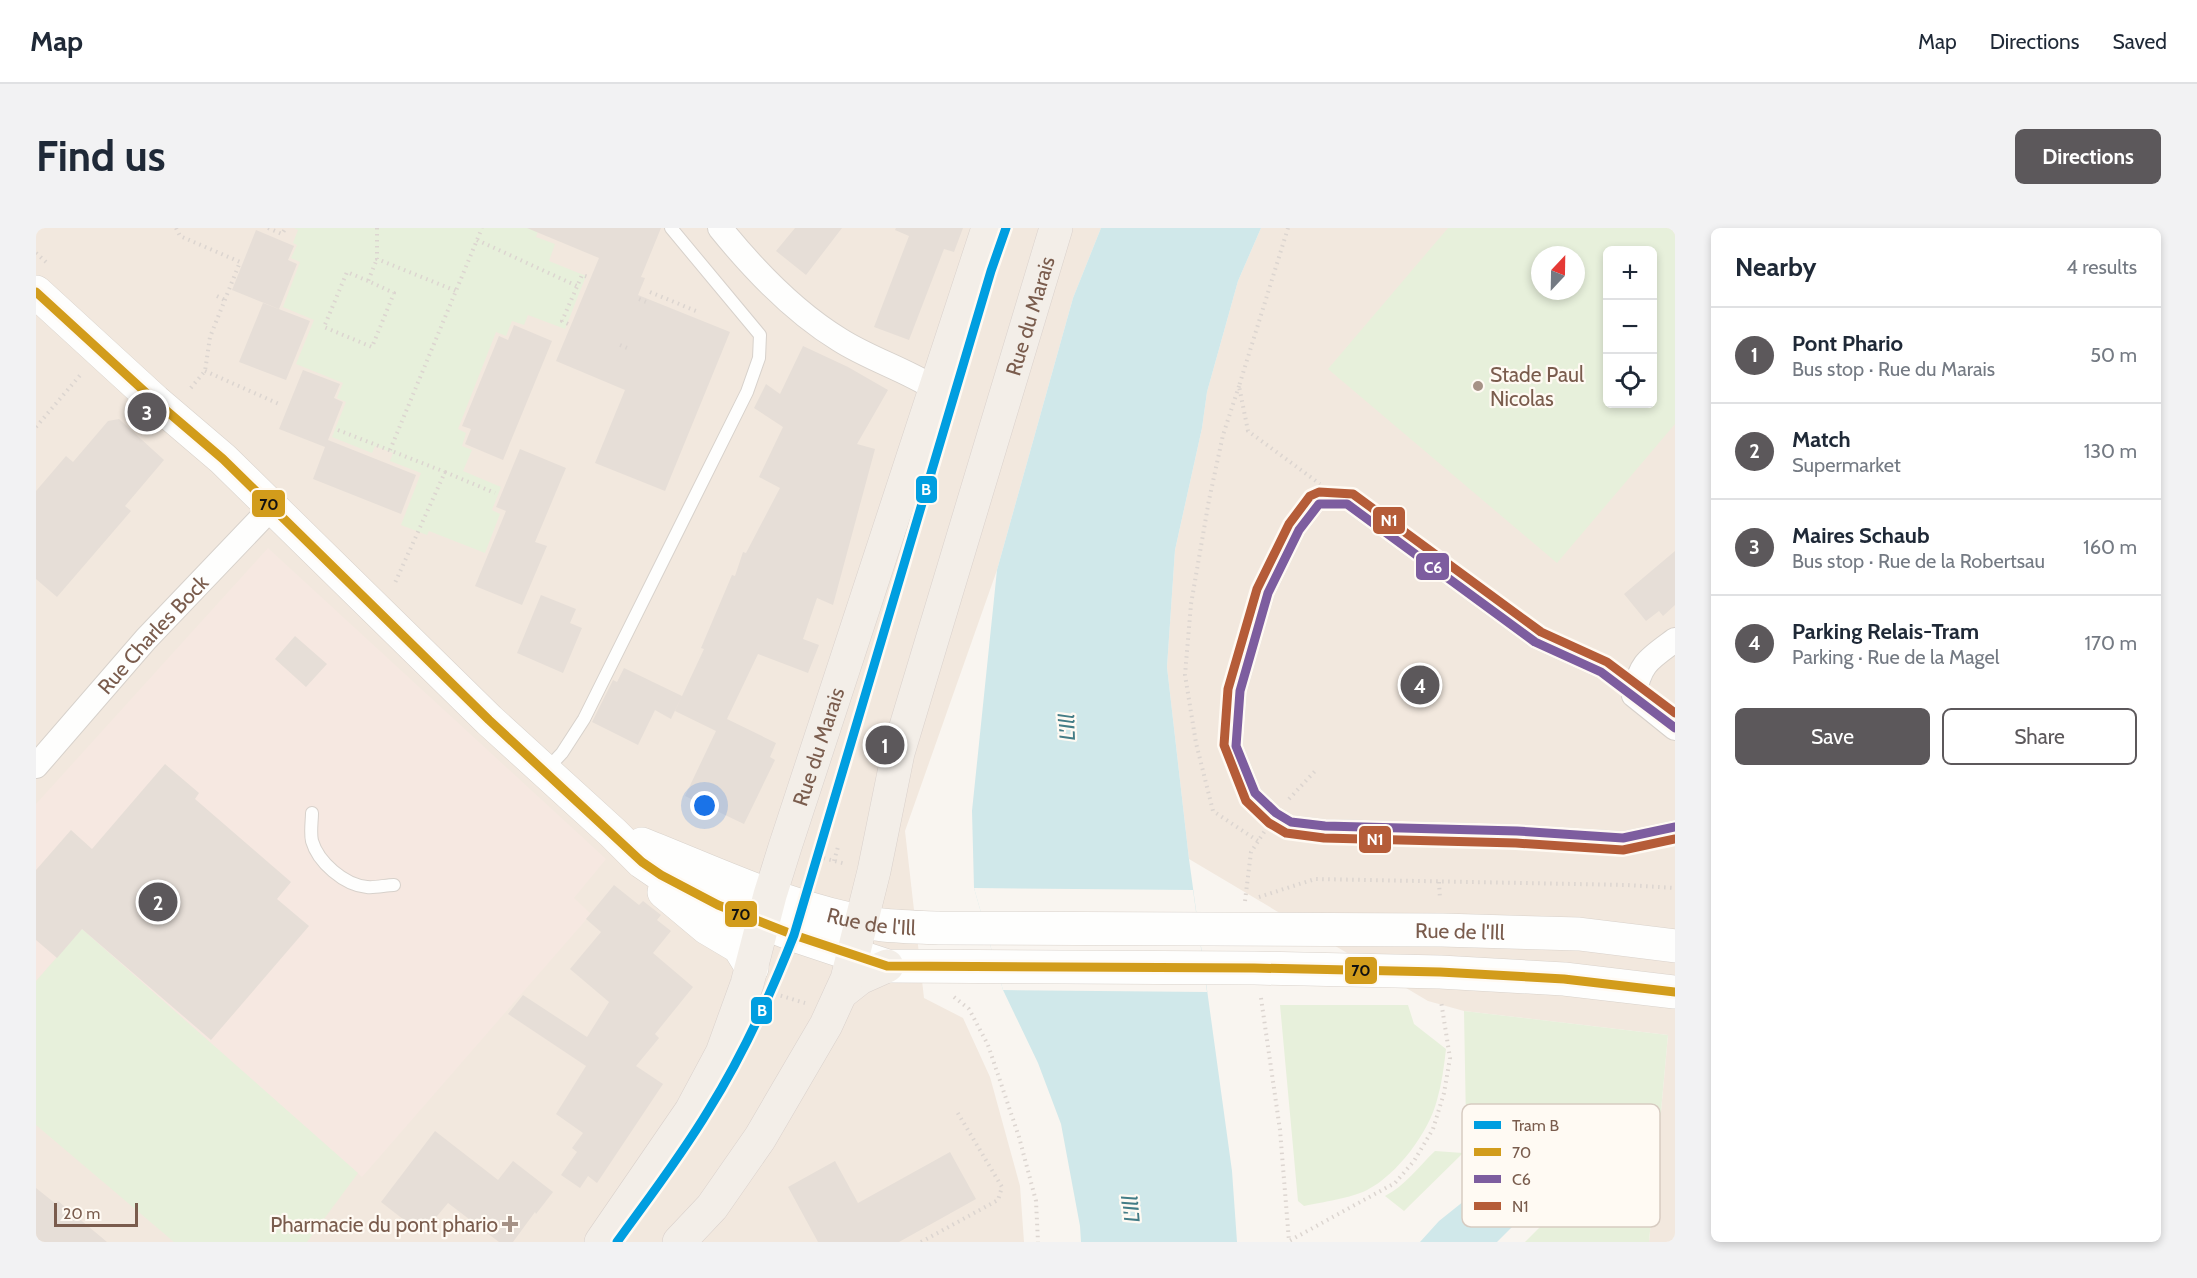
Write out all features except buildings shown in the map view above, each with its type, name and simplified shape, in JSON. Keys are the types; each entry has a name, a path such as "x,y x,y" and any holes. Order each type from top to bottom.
{"main road":[{"name":"Rue du Marais","path":"601,1242 691,1111 722,1053 750,976 767,909 934,388 988,228"},
{"name":"Rue du Marais","path":"679,1242 712,1207 760,1138 847,979 874,871 898,753 1056,228"},
{"path":"36,292 100,352 223,459 489,720 642,862 718,906 767,909"},
{"path":"613,833 767,909"},
{"path":"642,862 655,885 706,928 740,947 750,976"},
{"name":"Rue de l'Ill","path":"767,909 804,906 878,924 939,928 1244,915 1396,930 1579,934 1675,946"},
{"name":"Rue de l'Ill","path":"767,909 853,955 887,966 1254,968 1440,972 1564,979 1675,992"},
{"name":"Rue du Marais","path":"837,1000 860,978 887,966"}],"street":[{"path":"723,229 782,297 840,340 915,376 934,388"},
{"name":"Rue Charles Bock","path":"36,766 146,639 272,507"},
{"path":"1675,640 1650,659 1638,675 1634,696 1675,728"}],"lane":[{"path":"545,771 562,753 584,719 747,392 759,357 760,335 671,228"},
{"path":"1634,696 1601,672 1536,642 1347,504 1319,504 1299,530 1268,593 1240,691 1236,746 1255,794 1276,813 1291,822 1325,826 1517,831 1623,838 1675,827"},
{"path":"312,813 312,840 318,854 338,875 366,887 394,885"}],"path":[{"path":"176,228 180,236 240,262 210,337 205,371 187,393"},
{"path":"268,228 282,234 285,229 283,228"},
{"path":"368,281 377,259 377,228"},
{"path":"390,450 482,228"},
{"path":"1258,841 1213,812 1196,743 1185,675 1191,604 1223,435 1288,228"},
{"path":"477,240 577,286"},
{"path":"377,259 456,291"},
{"path":"347,272 368,281 394,293 372,347 324,327 347,272"},
{"path":"568,324 562,321 582,275 588,277"},
{"path":"650,292 696,311"},
{"path":"217,296 225,300"},
{"path":"639,298 646,302"},
{"path":"620,345 627,348"},
{"path":"36,427 100,352"},
{"path":"205,371 279,404"},
{"path":"1239,386 1248,431 1347,504"},
{"path":"338,430 495,493"},
{"path":"393,589 445,472"},
{"path":"834,861 838,847"},
{"path":"806,853 850,865"},
{"path":"1244,915 1315,879 1675,888"},
{"path":"949,968 950,994 969,1009 988,1045 1019,1137 1036,1201 1038,1242"},
{"path":"1254,968 1263,1007 1281,1130 1289,1241 1395,1183 1419,1153 1433,1130 1444,1093 1450,1058 1440,999"},
{"path":"750,976 811,1005 837,1000"},
{"path":"921,1242 998,1200 1002,1187 956,1110"}],"shaded area":[{"path":"36,228 1101,228 1073,298 997,570 905,831 924,998 963,1018 990,1077 1020,1186 1024,1242 36,1242"},
{"path":"1261,228 1675,228 1675,1242 1649,1242 1650,1227 1660,1227 1660,1122 1668,1035 1464,1011 1428,1001 1189,859 1167,667 1175,550 1202,428 1207,392 1238,281"},
{"path":"268,548 606,859 574,898 591,914 362,1177 81,929 36,981 36,804"}],"green space":[{"path":"294,228 539,228 536,237 555,244 549,261 586,276 565,329 528,315 524,325 512,321 506,336 496,332 458,429 466,433 462,446 472,450 463,471 501,487 492,510 500,514 485,553 429,531 427,535 401,525 421,473 390,461 393,453 375,446 372,453 332,437 346,402 337,398 343,383 296,364 314,320 283,307 300,262 291,258 297,245 293,243 298,230"},
{"name":"Stade Paul Nicolas","path":"1448,228 1675,228 1675,424 1557,563 1328,369"},
{"path":"82,929 358,1173 307,1242 174,1242 36,1125 36,981"},
{"path":"1280,1005 1408,1005 1414,1024 1446,1049 1439,1094 1433,1112 1419,1139 1389,1174 1361,1193 1304,1206 1298,1201"},
{"path":"1464,1011 1668,1035 1660,1122 1660,1104 1466,1104"},
{"path":"1435,1151 1462,1153 1404,1211 1385,1196 1405,1182"},
{"path":"1540,1227 1650,1227 1649,1242 1525,1242"}],"water":[{"name":"L'Ill","path":"1101,228 1261,228 1238,281 1207,392 1202,428 1175,550 1167,667 1189,859 1232,1171 1237,1242 1081,1242 1061,1124 1038,1063 1003,990 974,888 972,811 997,570 1073,298"},
{"path":"1462,1203 1462,1227 1512,1227 1497,1242 1420,1242 1439,1221"}],"pier":[{"path":"974,888 1193,890 1207,992 1003,990"}],"tram line":[{"name":"B","path":"617,1242 676,1161 721,1090 755,1025 794,935 991,271 1006,228"}],"transit line":[{"name":"70","path":"36,292 155,401 223,459 489,720 642,862 661,875 718,905 794,935 887,966 1254,968 1440,972 1564,979 1675,992"},
{"name":"N1","path":"1675,713 1607,662 1541,632 1353,494 1319,492 1310,496 1289,524 1257,589 1228,689 1224,745 1246,801 1269,823 1286,833 1324,838 1516,843 1623,850 1675,839"},
{"name":"C6","path":"1675,728 1601,672 1535,642 1347,504 1319,504 1299,530 1268,593 1240,691 1236,746 1255,793 1276,813 1291,822 1325,826 1517,831 1623,838 1675,827"}],"place":[{"name":"Stade Paul Nicolas","path":"1478,386"},
{"name":"Maires Schaub","path":"147,412"},
{"name":"Parking Relais-Tram","path":"1420,685"},
{"name":"Pont Phario","path":"885,745"},
{"name":"Match","path":"158,902"},
{"name":"Pharmacie du pont phario","path":"510,1224"}]}
